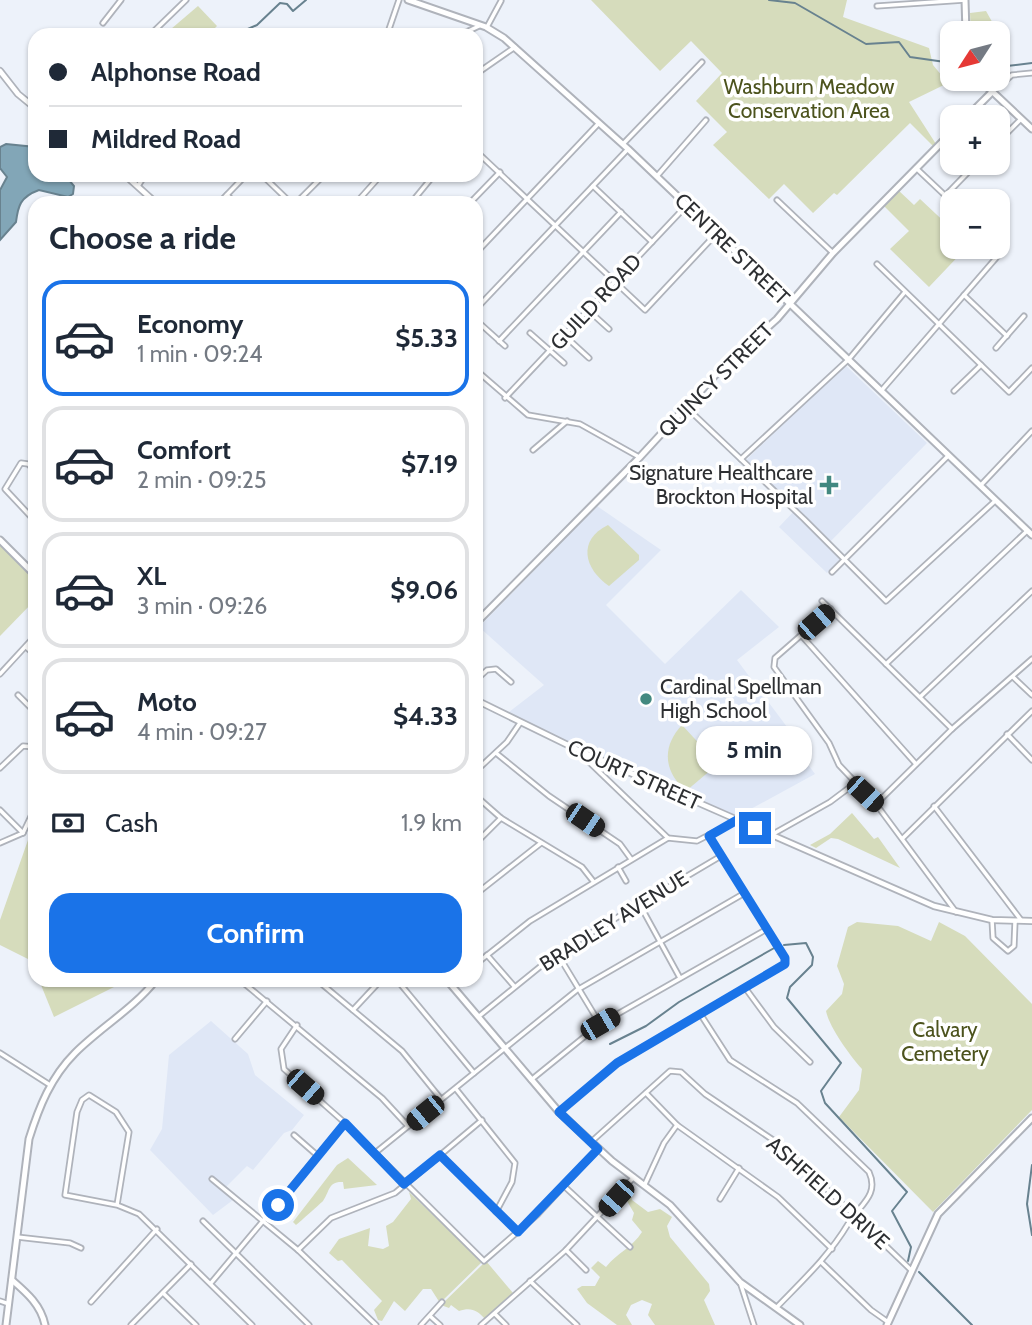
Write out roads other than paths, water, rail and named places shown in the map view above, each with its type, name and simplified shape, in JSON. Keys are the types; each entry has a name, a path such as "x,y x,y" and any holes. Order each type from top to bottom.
{"main road":[{"name":"CENTRE STREET","path":"408,0 484,26 514,47 628,149 849,359 947,457 1030,533"},
{"path":"965,0 966,21"},
{"path":"979,105 992,92 1032,129"},
{"name":"QUINCY STREET","path":"483,616 686,407 790,305 833,253 940,144"},
{"path":"0,540 28,568"},
{"path":"6,1325 29,1139 37,1111 50,1085 75,1052 132,1005 149,987"},
{"path":"453,987 559,1112 598,1149 670,1205 740,1282 800,1325"},
{"path":"887,1323 944,1207 1031,1120"},
{"path":"12,1280 33,1300 42,1313 45,1325"}],"street":[{"path":"103,23 121,0"},
{"path":"157,28 186,0"},
{"path":"390,28 400,0"},
{"path":"877,6 965,0"},
{"path":"479,28 484,26 501,1"},
{"path":"483,69 514,47"},
{"path":"622,144 702,62"},
{"path":"0,71 28,102"},
{"path":"992,92 1012,75 1032,73"},
{"path":"1010,130 1021,119"},
{"path":"656,176 706,120"},
{"path":"483,246 599,123"},
{"path":"483,302 628,149"},
{"path":"483,157 645,310 716,234"},
{"path":"916,168 940,191"},
{"path":"477,196 500,172"},
{"path":"952,189 965,175"},
{"path":"133,182 149,196"},
{"path":"138,186 141,182"},
{"path":"227,195 239,182"},
{"path":"269,182 283,196"},
{"path":"303,196 317,182"},
{"path":"362,196 375,182"},
{"path":"418,196 430,182"},
{"path":"593,186 652,242"},
{"path":"777,200 833,253"},
{"name":"GUILD ROAD","path":"505,398 687,205"},
{"path":"499,341 621,212"},
{"path":"881,391 995,259"},
{"path":"877,264 1009,392 1032,368"},
{"path":"741,459 849,359 905,292"},
{"path":"964,295 1007,336"},
{"path":"588,310 609,329"},
{"path":"996,348 1024,316"},
{"path":"483,326 505,346"},
{"path":"530,333 564,363"},
{"path":"565,335 589,358"},
{"path":"954,391 981,365"},
{"path":"483,377 505,398 533,418 567,421 592,429 639,458"},
{"path":"686,407 886,601 995,501"},
{"path":"533,450 567,421"},
{"path":"980,487 1032,431"},
{"path":"832,572 947,457"},
{"path":"28,464 21,463 5,487 6,493 28,513"},
{"path":"886,664 1030,533"},
{"path":"920,697 1032,591"},
{"path":"822,601 953,729"},
{"path":"831,609 775,658 774,667 829,743 839,765 854,784 876,804 957,913"},
{"path":"802,635 916,764"},
{"path":"0,674 26,646"},
{"path":"876,804 953,729 1032,659"},
{"path":"483,674 496,669 511,682"},
{"path":"1012,677 1032,695"},
{"path":"18,695 28,705"},
{"name":"COURT STREET","path":"483,703 587,755 957,913 992,920 1032,921"},
{"path":"902,838 1032,711"},
{"path":"483,765 520,723"},
{"path":"1007,734 1032,760"},
{"path":"0,768 23,746 28,746"},
{"path":"496,753 550,796 620,844 631,859"},
{"path":"587,755 589,762 668,838 689,842 709,836 737,820"},
{"path":"772,835 830,803 854,784"},
{"path":"483,802 501,818 582,867 593,881"},
{"path":"934,806 1022,922"},
{"path":"0,810 23,833"},
{"path":"483,837 501,818"},
{"path":"0,843 23,833 28,823"},
{"path":"559,1112 617,1063 782,967 785,958 709,836"},
{"path":"483,958 530,921 668,838"},
{"path":"483,889 541,843"},
{"name":"BRADLEY AVENUE","path":"478,1017 557,953 721,856"},
{"path":"618,867 626,881"},
{"path":"375,1153 577,990 743,894"},
{"path":"640,905 680,978"},
{"path":"992,920 993,938 1008,951 1014,946 1015,922"},
{"path":"531,1080 600,1024 767,929"},
{"path":"557,953 600,1024"},
{"path":"487,954 514,986"},
{"path":"249,987 383,1098 408,1126"},
{"path":"325,987 402,1051 441,1100"},
{"path":"353,1010 374,987"},
{"path":"403,987 474,1073"},
{"path":"746,989 774,1027 810,1062"},
{"path":"235,1039 267,1001"},
{"path":"701,1015 730,1060 797,1103 869,1172 873,1180 869,1198 832,1249 776,1308"},
{"path":"297,1025 281,1049 284,1069 345,1123 484,1261 518,1232 598,1149"},
{"path":"0,1054 50,1085"},
{"name":"ASHFIELD DRIVE","path":"646,1093 674,1070 782,1146 911,1270"},
{"path":"456,1088 515,1163 512,1182 496,1212"},
{"path":"591,1142 646,1093 677,1125 778,1197 832,1249"},
{"path":"117,1205 128,1132 116,1112 91,1095 83,1098 77,1112 65,1195 117,1205 135,1212 157,1229 253,1325"},
{"path":"298,1250 331,1218 384,1200 482,1120"},
{"path":"211,1283 345,1123"},
{"path":"645,1184 664,1143 677,1125"},
{"path":"294,1135 318,1156"},
{"path":"440,1155 518,1232"},
{"path":"720,1199 739,1168"},
{"path":"481,1325 566,1250 634,1177"},
{"path":"212,1179 298,1250 376,1325"},
{"path":"564,1186 630,1247"},
{"path":"203,1221 309,1325"},
{"path":"91,1302 157,1229"},
{"path":"17,1237 70,1243 81,1248"},
{"path":"566,1250 586,1270"},
{"path":"821,1262 887,1323"},
{"path":"134,1324 191,1264"},
{"path":"530,1281 577,1325"},
{"path":"740,1282 754,1325"},
{"path":"163,1293 196,1325"},
{"path":"0,1301 9,1304"},
{"path":"421,1325 442,1303"},
{"path":"494,1314 506,1325"},
{"path":"430,1316 440,1325"}],"water":[{"path":"6,144 28,146 28,182 71,182 74,186 73,194 70,196 39,190 28,196 19,207 16,222 0,240 0,190 7,177 0,168 0,147"}],"waterway":[{"path":"250,28 257,25 280,3 287,4 293,11 306,0"},
{"path":"769,0 795,3 866,44 899,42 910,57 940,61"},
{"path":"1010,66 1032,63"},
{"path":"784,945 806,943 813,957 812,965 790,987 787,998 841,1063 821,1091 825,1103 907,1192 892,1211 911,1247 908,1261"},
{"path":"610,1044 646,1026 679,1002 776,947"},
{"path":"1032,1165 1027,1204 1032,1235"},
{"path":"919,1272 972,1325"}],"place":[{"name":"Signature Healthcare Brockton Hospital","path":"829,485"},
{"name":"Cardinal Spellman High School","path":"646,699"}],"park label":[{"name":"Washburn Meadow Conservation Area","path":"809,99"},
{"name":"Calvary Cemetery","path":"945,1042"}]}
